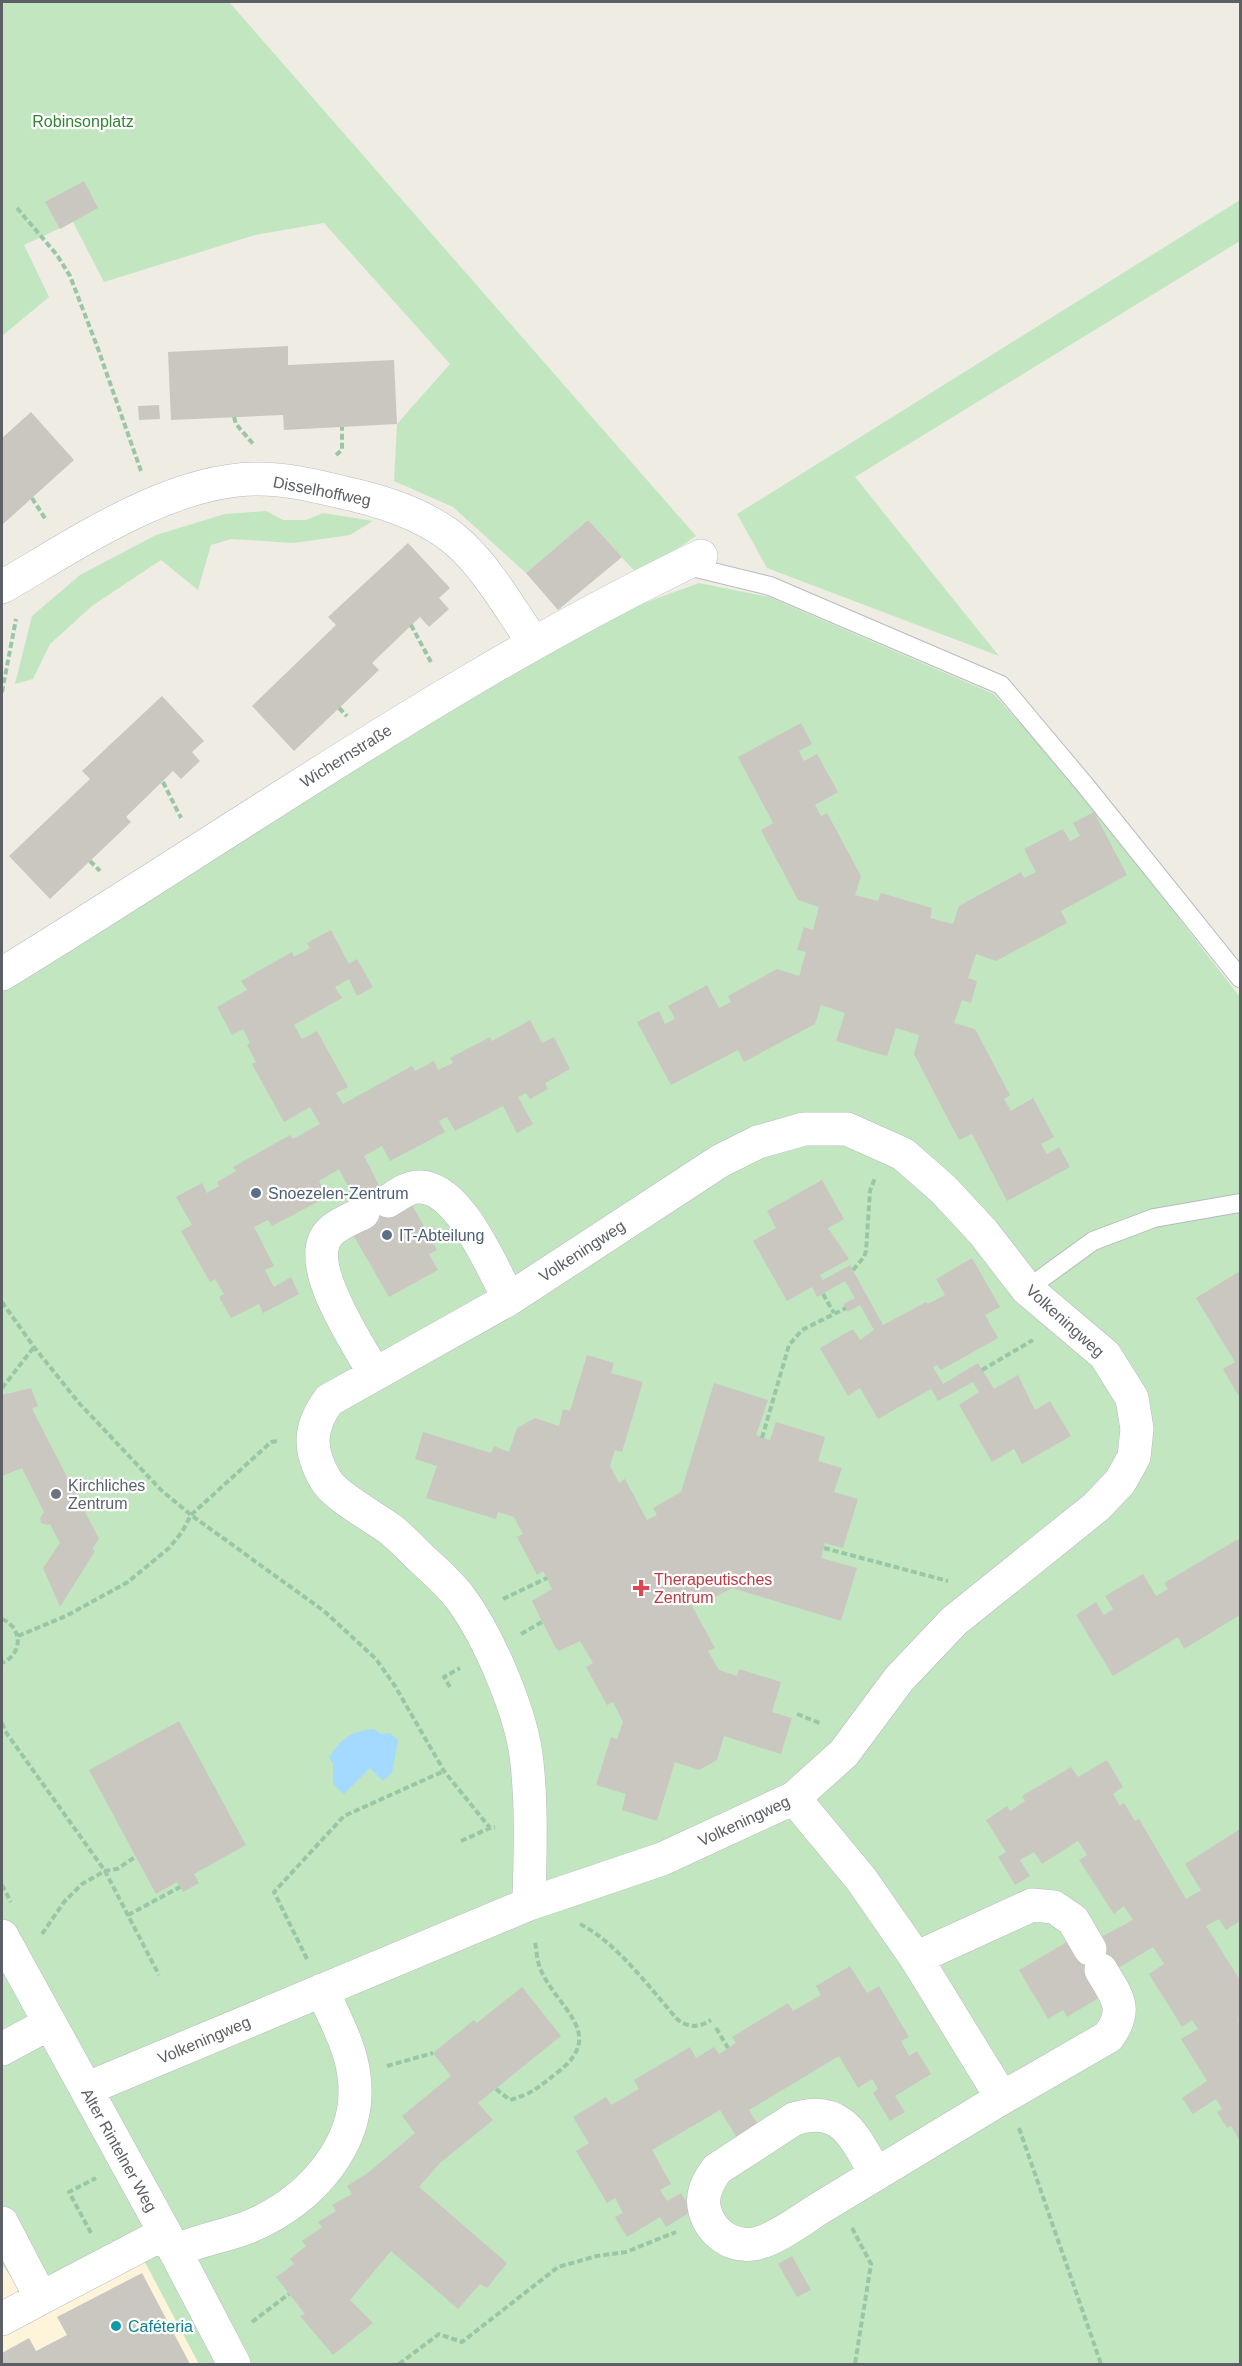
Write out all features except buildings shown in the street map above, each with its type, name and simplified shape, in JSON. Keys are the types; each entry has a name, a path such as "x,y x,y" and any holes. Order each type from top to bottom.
{"street":[{"name":"Disselhoffweg","path":"5,585 76,543 186,491 225,482 256,479 305,484 375,500 437,527 460,544 477,562 534,644"},
{"name":"Wichernstraße","path":"2,974 370,740 534,644 692,560"},
{"name":"Volkeningweg","path":"86,2089 529,1904 662,1859 794,1798 844,1753 899,1679 954,1621 1096,1507 1120,1482 1134,1457 1137,1429 1132,1398 1105,1355 1028,1289 983,1232 943,1189 903,1154 848,1129 804,1129 758,1142 720,1161 509,1299 329,1400 316,1417 312,1433"},
{"path":"374,1373 332,1297 321,1265 322,1247 330,1232 415,1187 431,1188 462,1213 509,1299"},
{"path":"312,1433 316,1460 326,1482 392,1530 461,1599 507,1688 523,1737 527,1762 530,1815 529,1904"},
{"path":"794,1798 861,1879 916,1958 1002,2098"},
{"path":"876,2174 849,2129 837,2120 823,2115 808,2114 794,2119 717,2169 709,2179 704,2193 704,2206 708,2220 716,2231 727,2239 753,2244 767,2240 1002,2098 1108,2037 1118,2024 1120,2003 1073,1920 1054,1907 1032,1905 916,1958"},
{"name":"Alter Rintelner Weg","path":"2,1936 170,2242 234,2364"},
{"path":"2,2319 106,2263 170,2242 195,2242 254,2225 285,2207 319,2179 345,2141 355,2107 354,2075 342,2033 322,1990"},
{"path":"2,2049 50,2023"},
{"path":"2,2223 41,2298"}],"lane":[{"path":"692,560 770,586 1000,685 1085,785 1240,978"},
{"path":"1028,1289 1093,1241 1154,1218 1240,1203"}],"path":[{"path":"17,208 57,255 70,276 98,346 139,467 160,502"},
{"path":"2,692 18,609 5,585"},
{"path":"411,625 448,694"},
{"path":"163,782 197,850"},
{"path":"853,1270 860,1263 866,1251 870,1191 885,1146"},
{"path":"823,1294 834,1313"},
{"path":"2,1302 34,1347 79,1403 161,1491 324,1611 376,1659 395,1686 444,1771 490,1828"},
{"path":"762,1438 789,1345 802,1330 846,1308"},
{"path":"982,1370 1065,1321"},
{"path":"2,1388 34,1347"},
{"path":"18,1636 66,1616 128,1582 168,1548 182,1532 191,1515 271,1443 312,1433"},
{"path":"824,1548 967,1586 978,1601"},
{"path":"470,1616 547,1578"},
{"path":"2,1618 10,1622 18,1636 14,1655 2,1663"},
{"path":"2,1723 5,1731 105,1871 159,1975"},
{"path":"322,1990 274,1892 345,1816 444,1771"},
{"path":"461,1841 490,1828 530,1815"},
{"path":"40,1937 64,1902 82,1884 105,1871 117,1869 135,1857"},
{"path":"128,1915 180,1887"},
{"path":"496,2089 510,2100 528,2095 564,2067 579,2050 579,2028 539,1967 529,1904 558,1912 592,1930 630,1965 677,2019 686,2026 703,2026 711,2020"},
{"path":"716,2028 728,2048"},
{"path":"354,2075 433,2053"},
{"path":"1002,2098 1020,2131 1101,2364"},
{"path":"106,2263 69,2192 126,2162"},
{"path":"836,2198 871,2264 855,2364"},
{"path":"399,2364 439,2334 462,2342 558,2267 597,2256 626,2252 708,2220"},
{"path":"251,2323 289,2294"}],"shaded area":[{"path":"131,2236 199,2364 2,2364 2,2264 19,2289"}],"green space":[{"name":"Robinsonplatz","path":"2,2 229,2 696,536 638,575 588,520 526,573 453,507 394,481 397,424 450,364 324,223 255,235 104,282 73,222 24,245 49,297 2,336"},
{"path":"1240,200 1240,241 855,477 999,656 767,568 737,514"},
{"path":"266,511 283,520 306,520 323,513 373,521 350,535 294,543 231,539 211,545 198,590 161,560 92,606 50,644 33,679 15,684 32,616 80,575 156,535 225,514"},
{"path":"699,583 769,597 994,694 1084,796 1240,997 1240,2364 199,2364 131,2236 19,2289 2,2264 2,984 613,605 617,613"}],"water":[{"path":"374,1729 381,1734 390,1733 398,1740 392,1773 383,1781 370,1768 344,1794 333,1784 333,1764 329,1757 347,1737"}],"place":[{"name":"Snoezelen-Zentrum","path":"256,1193"},
{"name":"IT-Abteilung","path":"387,1235"},
{"name":"Kirchliches Zentrum","path":"56,1494"},
{"name":"Therapeutisches Zentrum","path":"641,1588"},
{"name":"Caféteria","path":"116,2326"}]}
